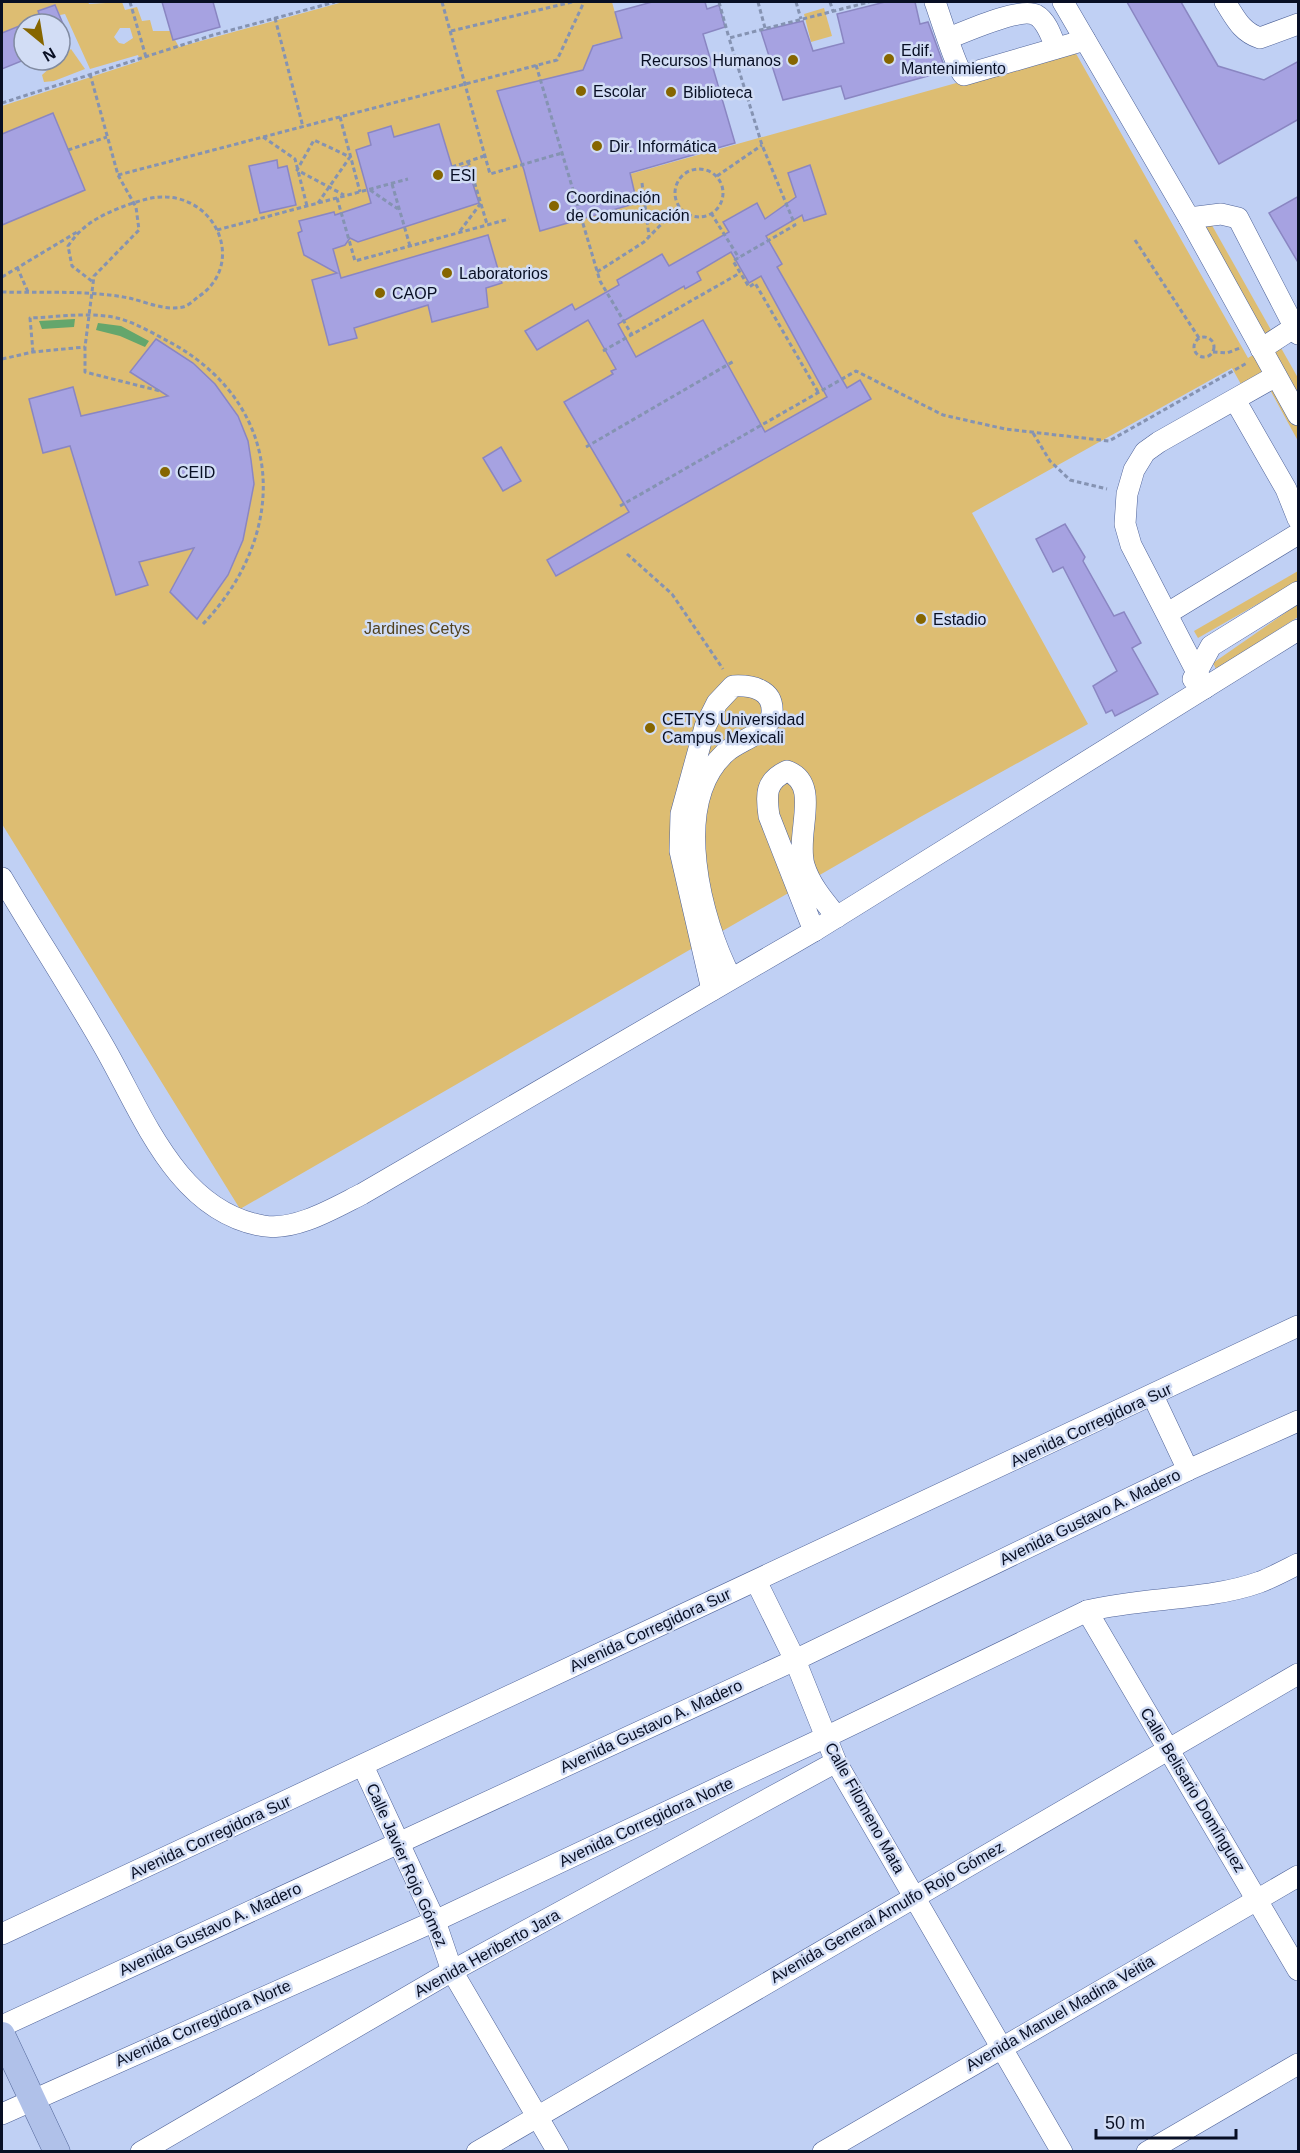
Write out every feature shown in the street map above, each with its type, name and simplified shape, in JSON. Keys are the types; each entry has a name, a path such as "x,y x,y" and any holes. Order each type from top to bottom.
{"main road":[{"path":"2,2035 57,2151"}],"street":[{"path":"934,2 949,38 957,68 964,75 1085,40"},
{"path":"1063,2 1190,218 1252,352 1276,376 1299,414"},
{"path":"1225,2 1240,26 1248,33 1260,38 1299,24"},
{"path":"949,38 1002,19 1031,14 1042,20 1056,48"},
{"path":"1190,218 1221,214 1238,218 1297,330 1252,352"},
{"path":"1201,679 1131,545 1125,524 1126,494 1134,470 1151,447 1276,376"},
{"path":"1235,400 1286,489 1299,519"},
{"path":"1168,613 1299,534"},
{"path":"2,878 104,1046 155,1143 192,1186 213,1205 237,1219 266,1226 295,1223 330,1210 362,1194 814,931 1183,702 1201,679 1211,646 1299,592"},
{"path":"1201,679 1299,630"},
{"path":"712,990 680,851 681,814 705,727 717,703 734,686 750,685 763,691 770,701 772,713 768,724 723,754 709,774 700,797 695,839 700,889 709,926 731,978"},
{"path":"814,931 769,816 766,797 772,781 787,771 797,775 804,783 807,797 801,846 804,866 813,886 837,917"},
{"name":"Avenida Corregidora Sur","path":"2,1934 1299,1326"},
{"path":"1153,1396 1188,1470"},
{"name":"Avenida Gustavo A. Madero","path":"2,2026 795,1660 1188,1470 1299,1421"},
{"name":"Avenida Corregidora Norte","path":"2,2114 435,1921 1087,1611 1115,1604 1226,1590 1260,1582 1299,1564"},
{"name":"Calle Filomeno Mata","path":"756,1581 795,1660 836,1761 1062,2151"},
{"name":"Calle Belisario Domínguez","path":"1087,1611 1299,1970"},
{"name":"Avenida General Arnulfo Rojo Gómez","path":"477,2151 1299,1674"},
{"name":"Avenida Heriberto Jara","path":"141,2151 452,1971 836,1761"},
{"name":"Calle Javier Rojo Gómez","path":"363,1766 435,1921 452,1971 558,2151"},
{"name":"Avenida Manuel Madina Veitia","path":"823,2151 1299,1876"},
{"path":"1147,2151 1299,2064"}],"path":[{"path":"130,2 146,57"},
{"path":"2,104 90,74 335,2"},
{"path":"442,2 490,174 562,153"},
{"path":"450,31 572,2"},
{"path":"118,175 557,60 584,2"},
{"path":"719,2 762,145 795,225 734,261 749,287 755,283 818,392"},
{"path":"758,2 765,28"},
{"path":"796,2 801,19"},
{"path":"830,2 833,11"},
{"path":"729,38 869,2"},
{"path":"275,18 303,127"},
{"path":"536,65 597,272 603,287 632,335"},
{"path":"90,74 118,175 133,203 139,230 94,276 85,347 85,372 160,391"},
{"path":"340,117 360,192"},
{"path":"68,150 107,137"},
{"path":"263,137 295,159 307,206"},
{"path":"297,170 314,140 350,157"},
{"path":"717,176 762,145"},
{"path":"452,167 484,156"},
{"path":"318,204 350,157"},
{"path":"468,161 487,224"},
{"path":"695,169 710,171 717,176 721,183 722,199 719,206 711,213 699,217 691,216 679,206 674,191 681,176 695,169"},
{"path":"297,170 346,196"},
{"path":"217,230 408,179"},
{"path":"642,183 649,236"},
{"path":"392,184 410,246"},
{"path":"370,190 399,210"},
{"path":"2,277 103,214 133,203 166,197 190,203 208,215 222,239 224,263 218,278 206,292 184,307 153,306 129,298 2,292"},
{"path":"338,198 355,261 509,219"},
{"path":"459,233 481,203"},
{"path":"597,272 649,236 679,206"},
{"path":"711,213 739,258"},
{"path":"78,231 68,246 72,266 93,282"},
{"path":"1135,240 1199,338"},
{"path":"17,267 28,292"},
{"path":"603,351 740,273"},
{"path":"33,352 30,318 89,315 121,319 150,331 194,357 219,378 244,408 254,429 262,456 265,485 255,538 237,581 219,608 203,624"},
{"path":"1212,352 1214,346 1211,340 1205,337 1199,338 1194,343 1196,353 1204,357 1212,352 1252,352"},
{"path":"2,362 7,358 33,352 85,347"},
{"path":"620,506 856,370 943,415 1033,433 1110,441 1252,352"},
{"path":"586,447 734,361"},
{"path":"1033,433 1050,461 1070,480 1126,494"},
{"path":"627,554 672,594 734,686"}],"green space":[{"name":"Jardines Cetys","path":"2,2 88,2 89,4 122,2 125,10 137,7 142,21 150,20 153,31 170,31 179,47 343,2 612,2 622,38 593,45 583,70 497,92 524,170 540,231 637,203 630,174 1074,50 1248,358 1260,351 1298,419 1298,441 1268,386 1248,397 1232,368 972,513 1088,724 922,816 240,1209 2,824 2,106 140,61 138,55 90,69 72,29 72,12 58,12 55,5 38,12 12,12 12,29 2,33","holes":["120,28 130,28 133,38 124,44 119,43 114,37"]},
{"path":"824,8 832,36 811,42 804,14"},
{"path":"72,50 85,69 54,81 44,82 42,75 45,72 72,72"},
{"path":"1209,220 1271,330 1256,339 1195,228"},
{"path":"1276,339 1298,378 1298,414 1261,349"},
{"path":"1298,571 1298,581 1198,638 1194,631"},
{"path":"1298,604 1298,617 1216,669 1213,663"}],"shaded area":[{"path":"75,319 74,327 42,329 39,321"},
{"path":"98,323 121,326 149,341 145,347 120,336 96,330"}],"building":[{"path":"162,2 213,2 220,27 173,40"},
{"path":"652,2 705,2 707,9 719,5 725,27 703,34 735,143 630,173 637,203 540,231 524,170 497,91 583,70 593,46 622,38 615,12"},
{"path":"885,2 915,2 920,24 928,22 946,71 845,99 841,86 783,100 761,31 803,21 813,51 844,43 837,14"},
{"path":"1127,2 1181,2 1218,66 1264,80 1299,61 1299,119 1219,164"},
{"path":"55,5 58,12 38,12"},
{"path":"12,29 12,65 2,69 2,33"},
{"path":"53,113 85,190 2,225 2,134"},
{"path":"439,124 453,170 467,166 479,203 358,242 350,238 345,245 333,249 341,278 488,235 502,283 486,288 488,307 432,322 428,305 354,328 357,338 329,345 312,280 337,273 304,255 298,233 302,231 299,221 334,212 335,215 371,203 356,150 371,145 368,133 391,126 394,137"},
{"path":"277,160 278,168 287,166 296,205 260,213 249,166"},
{"path":"810,165 826,214 804,221 802,215 766,236 782,264 777,267 847,388 860,380 871,399 556,576 547,560 629,512 564,402 613,374 611,371 616,369 588,320 537,350 525,331 572,304 575,310 619,285 617,280 662,254 669,266 729,232 723,222 757,203 765,219 796,197 788,173","holes":["731,252 749,283 761,276 827,397 765,432 703,320 636,357 618,324 684,286 685,289 701,280 697,272"]},
{"path":"1299,196 1299,264 1269,213"},
{"name":"CEID","path":"156,339 193,363 215,384 238,416 248,441 251,460 254,484 243,540 228,575 197,619 170,592 194,548 139,562 148,585 116,595 70,446 43,453 29,399 73,387 81,416 168,396 130,372"},
{"path":"501,447 521,481 503,491 483,458"},
{"path":"1065,524 1085,557 1083,561 1114,616 1124,612 1141,643 1132,648 1158,694 1115,716 1112,710 1106,713 1093,686 1117,671 1063,567 1053,572 1036,539"}],"place":[{"name":"Edif. Mantenimiento","path":"889,59"},
{"name":"Recursos Humanos","path":"793,60"},
{"name":"Escolar","path":"581,91"},
{"name":"Biblioteca","path":"671,92"},
{"name":"Dir. Informática","path":"597,146"},
{"name":"ESI","path":"438,175"},
{"name":"Coordinación de Comunicación","path":"554,206"},
{"name":"Laboratorios","path":"447,273"},
{"name":"CAOP","path":"380,293"},
{"name":"CEID","path":"165,472"},
{"name":"Estadio","path":"921,619"},
{"name":"CETYS Universidad Campus Mexicali","path":"650,728"}]}
